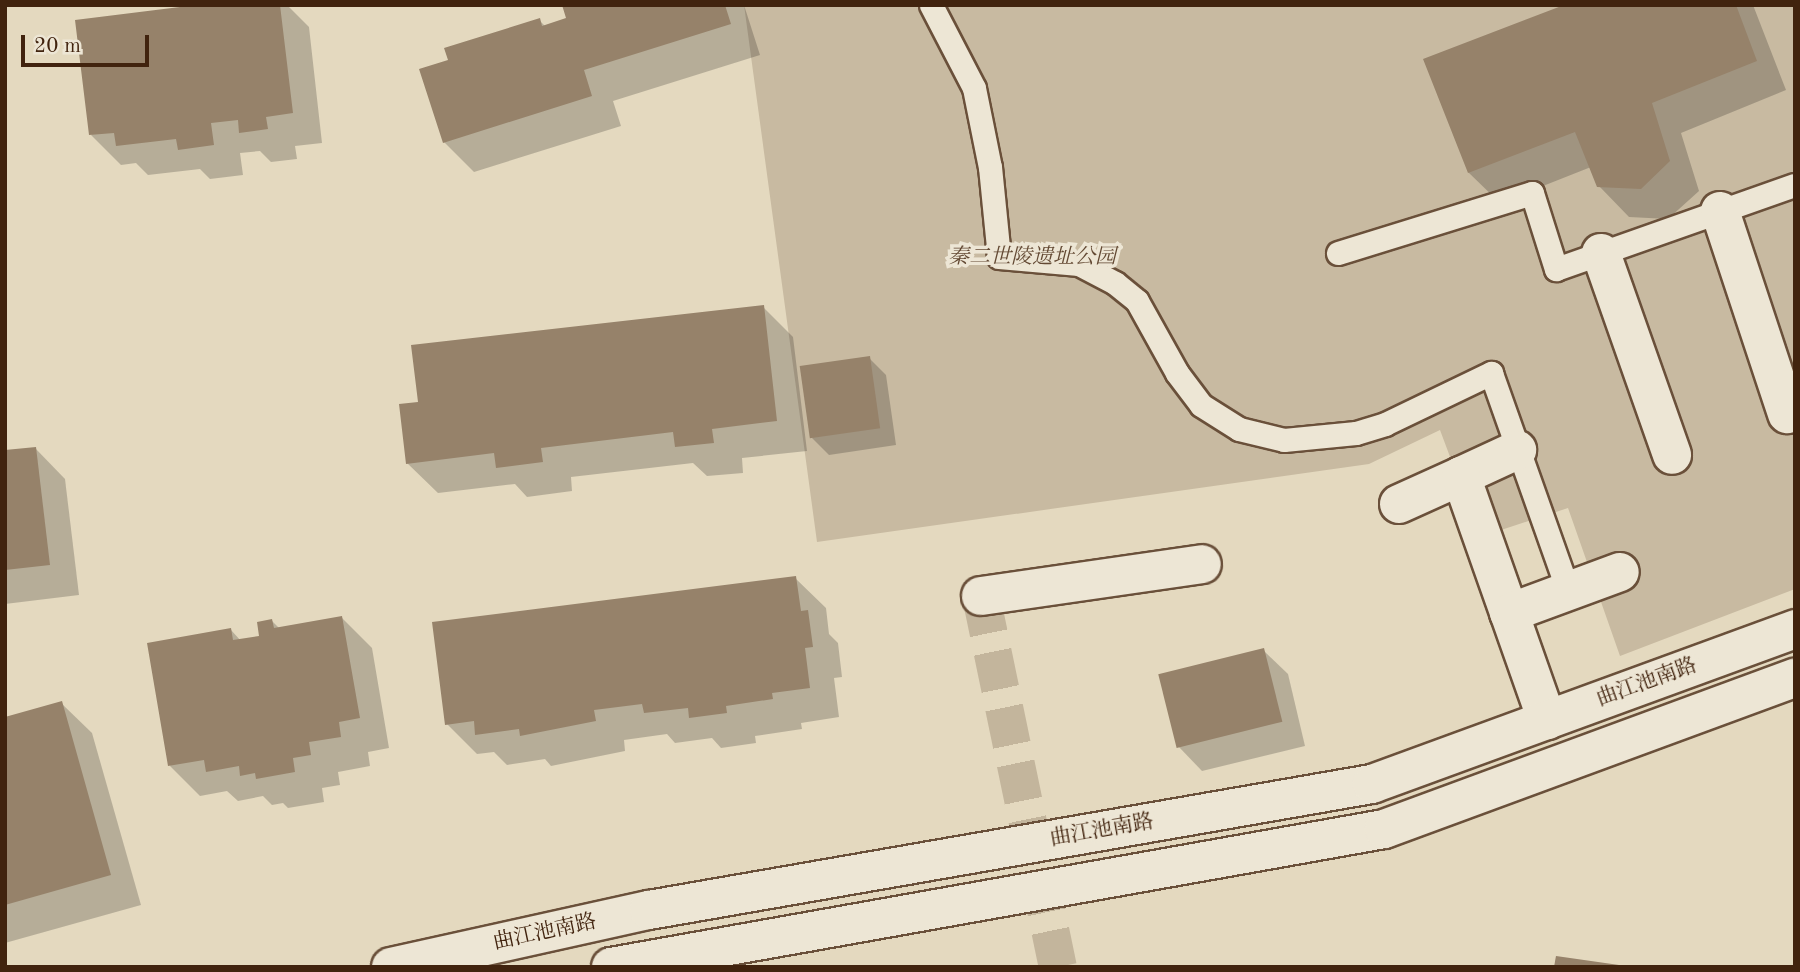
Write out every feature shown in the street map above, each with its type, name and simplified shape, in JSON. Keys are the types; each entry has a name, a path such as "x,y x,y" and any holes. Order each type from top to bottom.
{"main road":[{"path":"1720,211 1787,414"},
{"path":"1601,253 1672,455"},
{"path":"1399,504 1517,450"},
{"path":"1461,476 1547,720"},
{"path":"981,596 1202,564"},
{"path":"1509,612 1620,572"},
{"name":"曲江池南路","path":"391,967 649,910 1372,783 1795,629"},
{"path":"611,967 1384,829 1795,678"}],"lane":[{"path":"931,5 974,88 990,167 999,257 1079,264 1115,283 1137,301 1177,373 1201,405 1239,429 1284,440 1356,433 1431,404 1491,373 1568,590"},
{"path":"1338,253 1532,193 1556,269 1795,185"}],"green space":[{"name":"秦二世陵遗址公园","path":"744,5 1795,5 1795,589 1620,656 1568,508 1480,537 1440,430 1369,464 817,542"}],"building":[{"path":"196,5 280,5 293,113 266,117 268,129 239,133 238,120 211,123 214,145 178,150 176,139 116,146 114,133 89,135 75,20"},
{"path":"562,5 725,5 731,24 584,70 592,96 443,143 419,69 448,60 444,48 540,18 542,26 566,18"},
{"path":"1564,5 1736,5 1757,61 1652,103 1670,161 1641,189 1597,187 1575,132 1468,173 1423,59"},
{"path":"764,305 777,421 712,429 714,443 675,447 673,432 541,448 543,462 496,468 494,453 406,464 399,404 418,402 411,345"},
{"path":"870,356 880,428 810,438 800,366"},
{"path":"36,447 50,565 5,570 5,450"},
{"path":"796,576 801,611 808,610 813,647 805,648 810,688 772,693 773,699 726,706 727,713 689,718 688,708 644,713 642,704 594,710 596,721 520,736 519,729 475,735 474,721 445,725 432,622"},
{"path":"342,616 360,718 339,722 341,737 309,742 311,755 293,758 295,772 256,779 255,773 240,776 239,766 206,772 204,760 168,766 147,643 231,628 233,640 259,636 257,622 272,619 274,628"},
{"path":"1264,648 1282,722 1177,748 1158,674"},
{"path":"62,701 111,875 5,905 5,717"},
{"path":"1556,956 1619,965 1619,967 1554,967"}],"tunnel":[{"path":"981,596 1058,967"}]}
